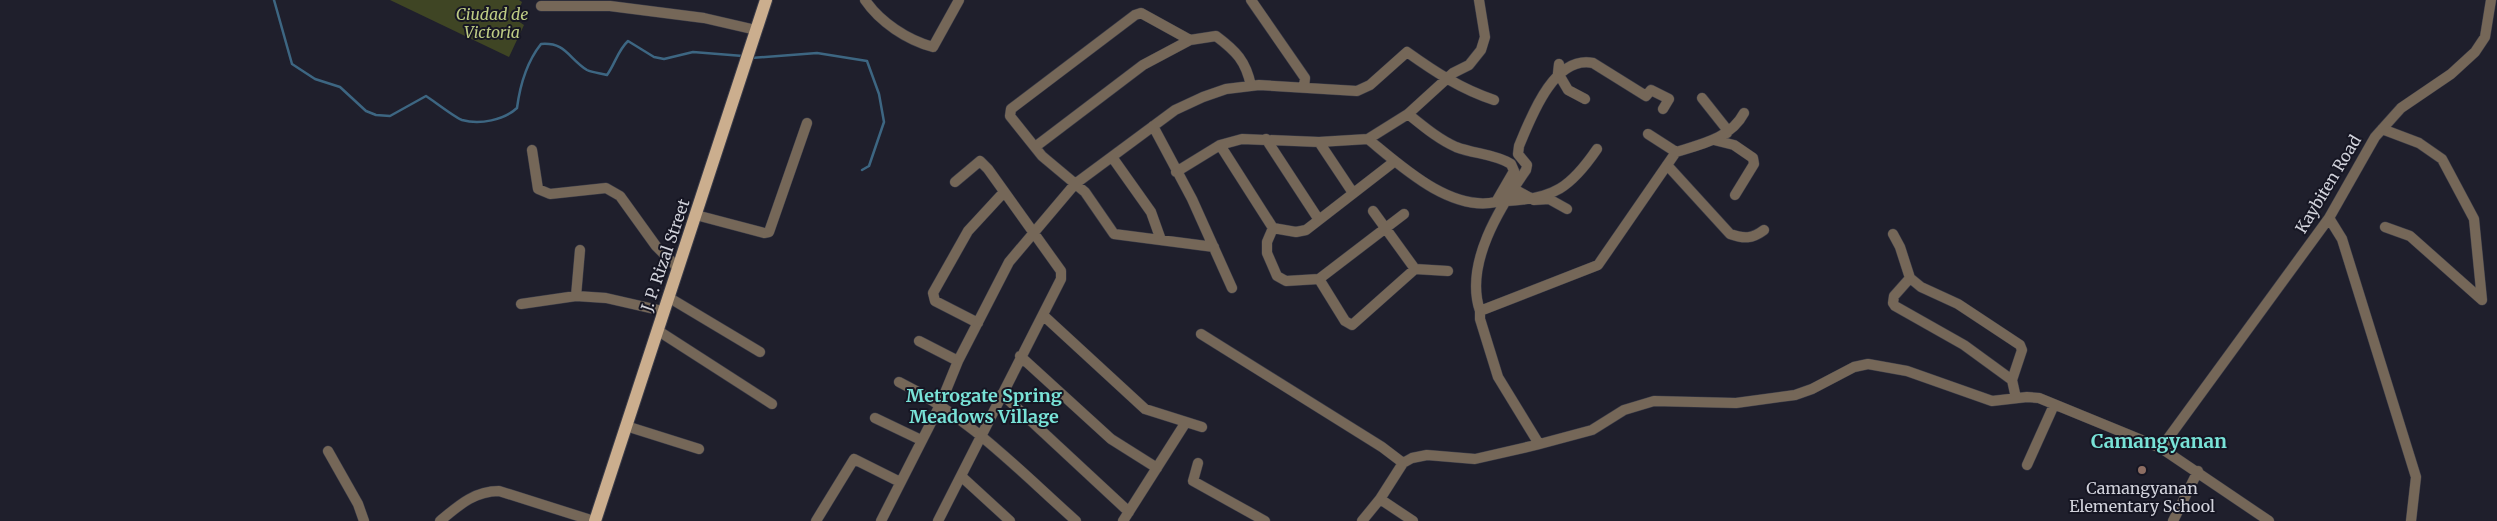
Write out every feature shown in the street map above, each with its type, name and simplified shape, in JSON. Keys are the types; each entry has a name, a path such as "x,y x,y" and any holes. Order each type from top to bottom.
{"main road":[{"name":"J. P. Rizal Street","path":"594,521 766,0"}],"street":[{"path":"865,0 874,14 885,23 933,46 959,0"},
{"path":"1251,0 1305,78 1304,87"},
{"path":"1176,172 1220,145 1242,139 1320,142 1368,139 1408,114 1453,73 1469,65 1481,50 1485,37 1479,0"},
{"name":"Kaybiten Road","path":"2161,448 2329,218 2363,155 2382,129 2401,108 2451,74 2475,52 2485,37 2491,0"},
{"path":"540,6 610,6 704,18 754,36"},
{"path":"1190,40 1142,14 1135,15 1011,109 1010,116 1042,156 1086,192 1114,234 1214,247"},
{"path":"1035,147 1144,65 1190,40 1216,36 1237,52 1249,77 1251,86"},
{"path":"881,521 940,404 958,361 1009,262 1075,184 1175,110 1226,89 1251,86 1357,91 1370,85 1407,52 1446,79 1470,92 1494,100"},
{"path":"1540,444 1498,377 1480,319 1476,270 1481,251 1506,202 1526,170 1527,165 1518,154 1519,146 1533,115 1559,68 1584,61 1593,63 1646,96 1651,90 1669,99 1663,108"},
{"path":"1559,68 1568,90 1585,99"},
{"path":"1702,98 1725,127 1727,133"},
{"path":"1480,311 1598,265 1676,152 1714,140 1727,133 1738,125 1744,113"},
{"path":"1368,139 1426,184 1450,196 1485,204 1496,202 1514,171 1512,164 1457,147 1431,133 1408,114"},
{"path":"696,215 764,233 769,232 807,123"},
{"path":"1153,126 1192,199 1232,288"},
{"path":"2382,129 2419,143 2442,159 2474,219 2482,300 2410,236 2385,228"},
{"path":"1648,134 1676,152"},
{"path":"1266,139 1319,220"},
{"path":"1714,140 1734,145 1753,158 1754,164 1735,194"},
{"path":"1320,142 1353,193"},
{"path":"1220,145 1273,228 1296,232 1306,230 1395,161"},
{"path":"1514,189 1534,200 1554,193 1582,171 1597,149"},
{"path":"532,150 538,189 550,194 606,188 613,190 647,230 656,246 678,268"},
{"path":"1112,157 1151,212 1161,240"},
{"path":"941,520 980,435 1020,356 1044,316 1061,279 1061,271 988,169 980,161 955,182"},
{"path":"1667,165 1730,234 1741,238 1754,237 1764,230"},
{"path":"978,323 935,301 933,293 968,231 1004,192"},
{"path":"1506,202 1549,199 1567,209"},
{"path":"1373,211 1415,268"},
{"path":"1273,228 1267,242 1267,253 1277,276 1286,281 1319,279 1404,214"},
{"path":"2329,218 2342,239 2416,477 2411,521"},
{"path":"1893,234 1900,246 1910,278 1920,287 1958,304 2020,345 2022,350 2012,380 2016,398"},
{"path":"576,296 580,250"},
{"path":"1319,279 1345,321 1352,325 1415,268 1448,270"},
{"path":"1910,278 1894,296 1892,303 1956,340 2012,380"},
{"path":"521,304 576,296 606,298 663,310"},
{"path":"668,297 760,352"},
{"path":"1044,316 1139,405 1145,409 1202,427"},
{"path":"657,330 772,404"},
{"path":"1201,334 1382,447 1403,463"},
{"path":"919,341 958,361"},
{"path":"1020,356 1111,440 1157,468"},
{"path":"1362,521 1380,499 1403,463 1412,458 1427,455 1475,459 1540,444 1592,430 1624,410 1654,400 1736,403 1795,394 1812,389 1860,365 1890,366 1992,401 2039,398 2161,448 2198,471 2269,521"},
{"path":"899,382 940,404 980,435 1076,521"},
{"path":"1002,394 1126,517 1186,422"},
{"path":"2026,465 2054,405"},
{"path":"876,418 921,440"},
{"path":"626,426 699,449"},
{"path":"328,451 358,504 364,521"},
{"path":"816,521 854,459 900,482"},
{"path":"1198,463 1193,481 1265,521"},
{"path":"2173,521 2198,471"},
{"path":"962,477 1010,521"},
{"path":"440,521 471,497 486,491 499,491 594,521"},
{"path":"1380,499 1413,521"}],"green space":[{"name":"Ciudad de Victoria","path":"390,0 519,0 522,2 515,19 524,25 509,57"}],"waterway":[{"path":"274,0 292,64 315,79 340,87 366,111 376,115 390,116 426,96 462,120 484,122 505,116 517,108 524,74 541,44 562,48 587,70 607,75 628,41 654,57 664,59 693,52 743,56"},
{"path":"751,58 817,53 867,61 879,94 884,122 869,166 862,170"}],"place":[{"name":"Camangyanan Elementary School","path":"2142,470"}],"district":[{"name":"Metrogate Spring Meadows Village","path":"984,406"},
{"name":"Camangyanan","path":"2159,441"}]}
